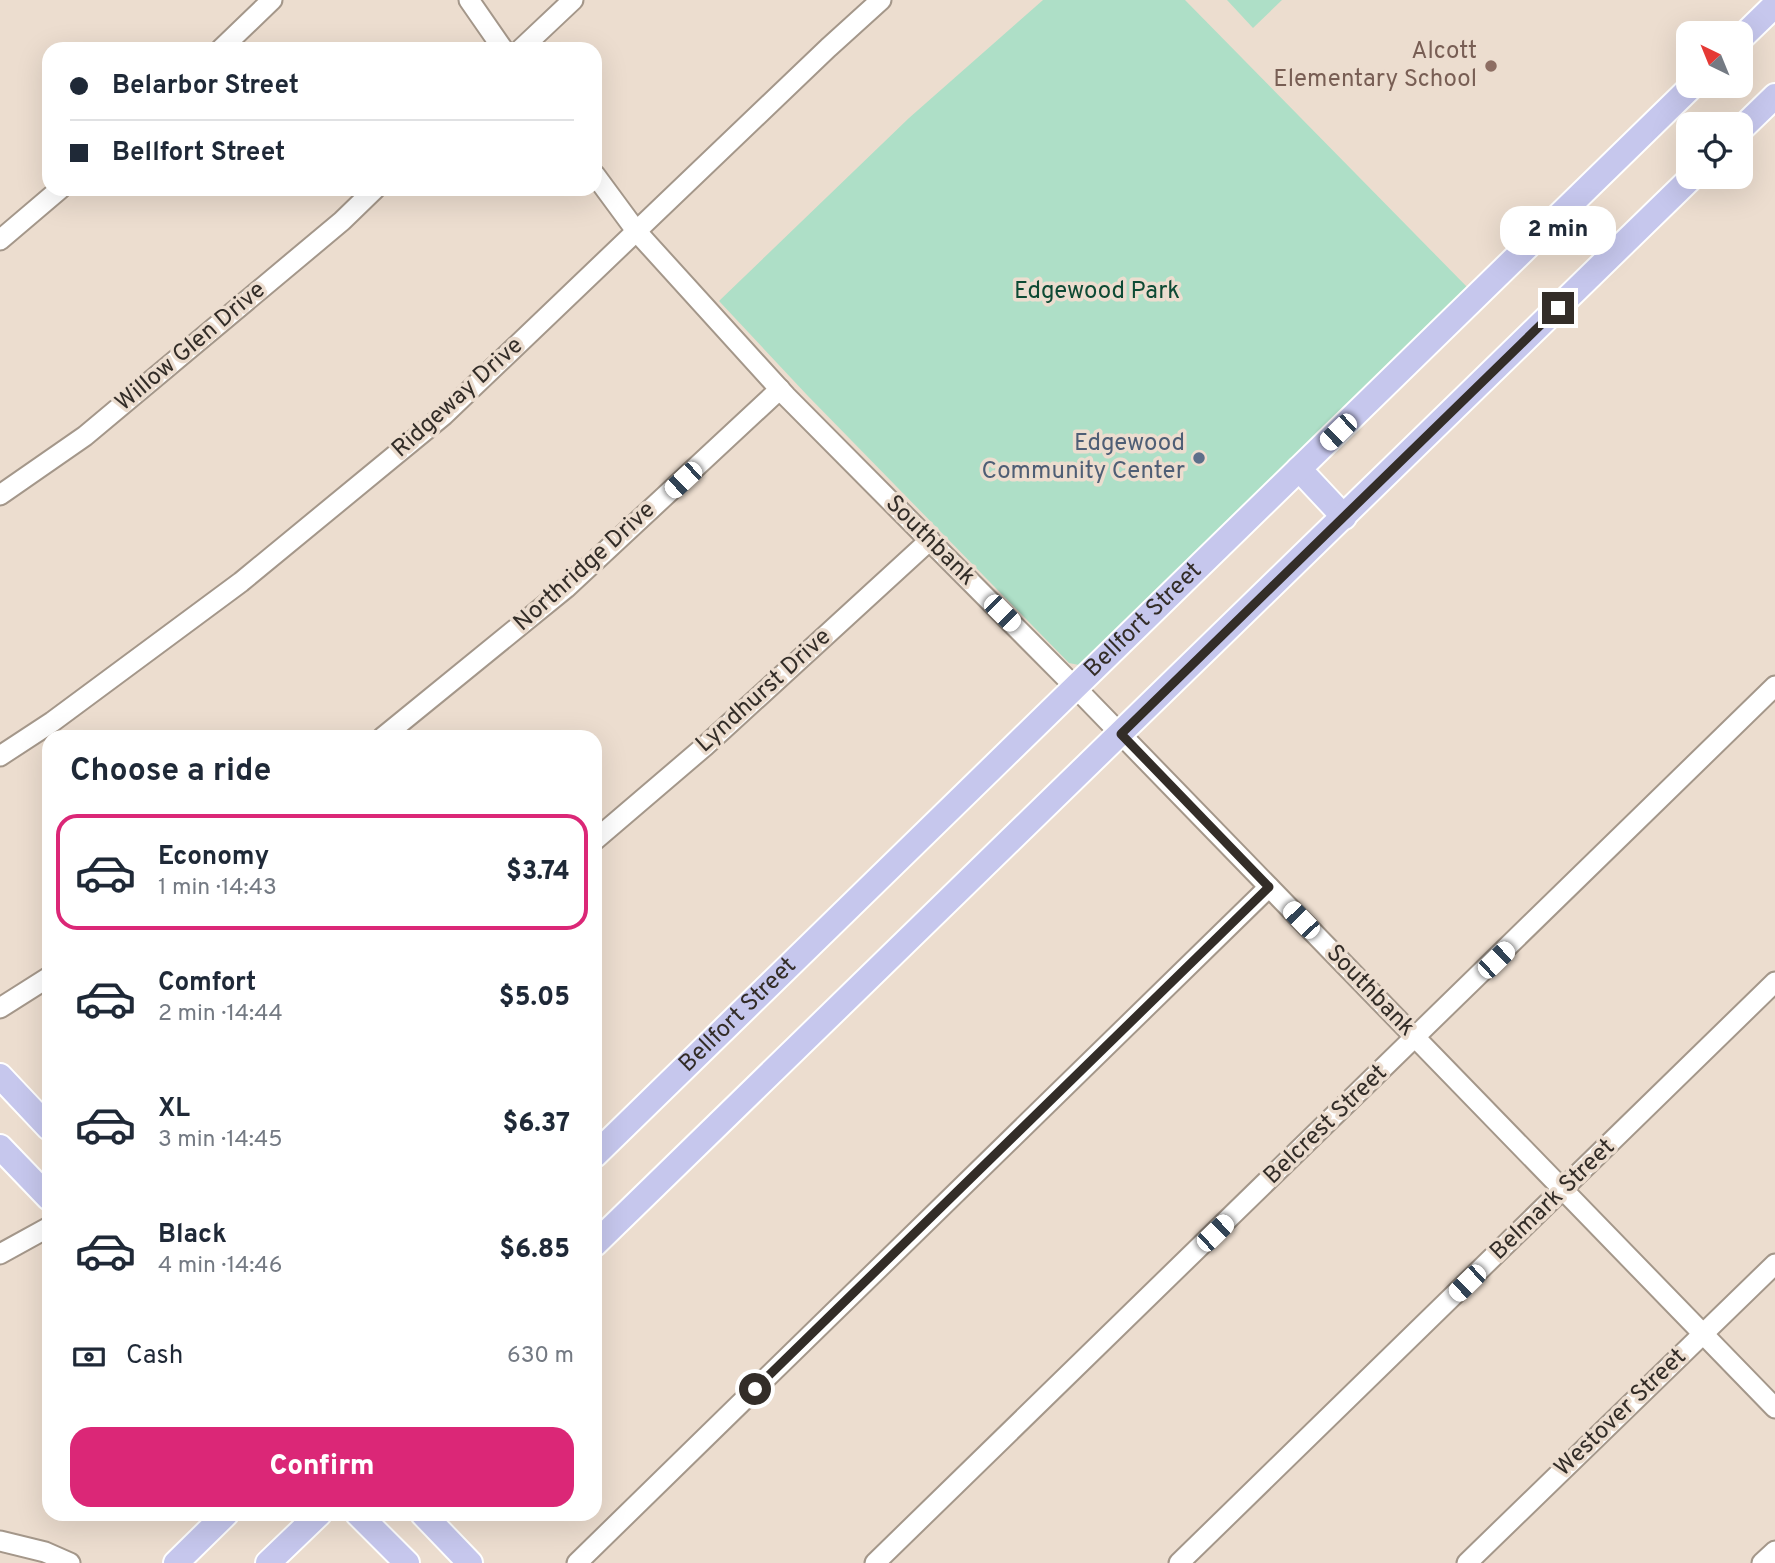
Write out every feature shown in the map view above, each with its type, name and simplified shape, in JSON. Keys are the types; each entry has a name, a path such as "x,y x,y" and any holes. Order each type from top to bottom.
{"main road":[{"path":"1754,25 1772,6"},
{"path":"1753,117 1775,96"},
{"name":"Bellfort Street","path":"602,1148 1680,98"},
{"path":"602,1237 1680,189"},
{"path":"1299,469 1344,517"},
{"path":"0,1076 42,1121"},
{"path":"0,1147 42,1191"},
{"path":"176,1563 219,1521"},
{"path":"268,1563 312,1521"},
{"path":"365,1521 407,1563"},
{"path":"431,1521 470,1563"}],"street":[{"path":"228,42 272,0"},
{"path":"469,0 498,42"},
{"path":"528,42 573,0"},
{"name":"Ridgeway Drive","path":"0,756 52,722 219,598 444,415 881,0"},
{"name":"Southbank","path":"602,184 637,232 780,389 1121,734 1775,1408"},
{"path":"0,240 52,196"},
{"name":"Willow Glen Drive","path":"0,495 85,436 342,221 368,196"},
{"name":"Northridge Drive","path":"392,730 566,588 780,389"},
{"name":"Lyndhurst Drive","path":"602,834 705,746 930,540"},
{"name":"Belcrest Street","path":"875,1563 1775,687"},
{"path":"577,1563 1269,887"},
{"path":"0,1008 42,981"},
{"name":"Belmark Street","path":"1179,1563 1775,982"},
{"path":"0,1254 42,1231"},
{"name":"Westover Street","path":"1467,1563 1775,1264"},
{"path":"0,1541 46,1552 70,1563"},
{"path":"1762,1563 1775,1551"}],"green space":[{"name":"Edgewood Park","path":"1043,0 1185,0 1471,291 1079,665 1069,663 719,301 909,118"},
{"path":"1227,0 1282,0 1253,28"}],"place":[{"name":"Alcott Elementary School","path":"1491,66"},
{"name":"Edgewood Community Center","path":"1199,458"}],"route":[{"path":"755,1389 1269,887 1121,734 1558,308"}]}
